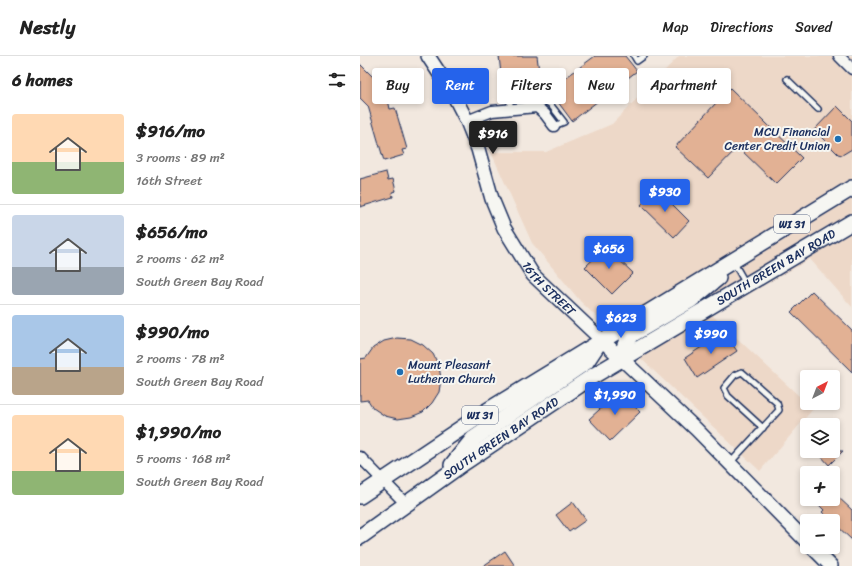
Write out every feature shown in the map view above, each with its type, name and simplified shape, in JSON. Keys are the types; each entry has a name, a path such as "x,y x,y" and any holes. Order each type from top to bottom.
{"main road":[{"name":"WI 31","path":"360,496 382,479 602,339 852,188"},
{"name":"SOUTH GREEN BAY ROAD","path":"360,537 442,478 593,376 852,222"},
{"path":"623,358 623,348 626,341 633,334 691,300 722,275 733,260"},
{"path":"442,478 473,439 586,362 602,339"}],"street":[{"name":"16TH STREET","path":"428,56 453,94 467,120 478,149 492,199 504,228 518,254 540,283 623,358 730,463 800,535"},
{"path":"839,56 851,66"},
{"path":"467,120 492,111 537,107 545,114 554,126"},
{"path":"360,457 406,504"},
{"path":"819,554 831,566"}],"lane":[{"path":"634,56 637,61 644,56"},
{"path":"787,79 818,109"},
{"path":"733,260 746,285"},
{"path":"730,463 763,428 779,410 777,403 742,372 735,375 724,388 728,396 763,428"}],"shaded area":[{"path":"679,56 852,56 852,307 810,259 712,315 800,397 800,410 812,410 805,418 800,418 800,424 760,471 581,302 532,243 491,152 546,152 612,124 637,99 637,104 731,104 731,68 667,68"}],"building":[{"path":"499,56 537,56 539,68 500,68"},
{"path":"595,56 625,56 637,71 629,77 629,68 579,68"},
{"path":"360,64 372,76 372,104 389,104 390,109 395,108 407,149 402,150 404,155 384,161 368,106 360,98"},
{"path":"574,72 574,104 594,104 572,121 559,104 566,104 566,77"},
{"path":"731,89 802,158 776,184 738,147 708,178 675,147 715,104 731,104"},
{"name":"MCU Financial Center Credit Union","path":"837,106 852,121 852,149 842,155 838,154 814,130"},
{"path":"386,172 388,180 393,179 396,191 392,192 393,197 360,207 360,179"},
{"path":"656,188 689,221 674,237 641,205"},
{"path":"609,244 616,251 613,254 633,273 612,294 585,267"},
{"path":"812,291 852,330 852,372 791,312"},
{"path":"724,332 737,351 697,378 685,358"},
{"name":"Mount Pleasant Lutheran Church","path":"397,338 411,339 423,345 433,354 439,366 441,379 439,392 432,403 423,412 411,417 398,419 385,416 373,408 368,400 360,401 360,359 366,358 373,348 384,341"},
{"path":"620,391 640,412 610,441 589,419"},
{"path":"823,458 836,458 829,465"},
{"path":"840,499 852,510 852,540 840,529 840,514 824,514 822,512 824,510 820,506 840,506"},
{"path":"573,502 586,520 569,532 556,515"},
{"path":"505,551 515,566 483,566"}],"place":[{"name":"MCU Financial Center Credit Union","path":"838,139"},
{"name":"Mount Pleasant Lutheran Church","path":"400,372"}]}
